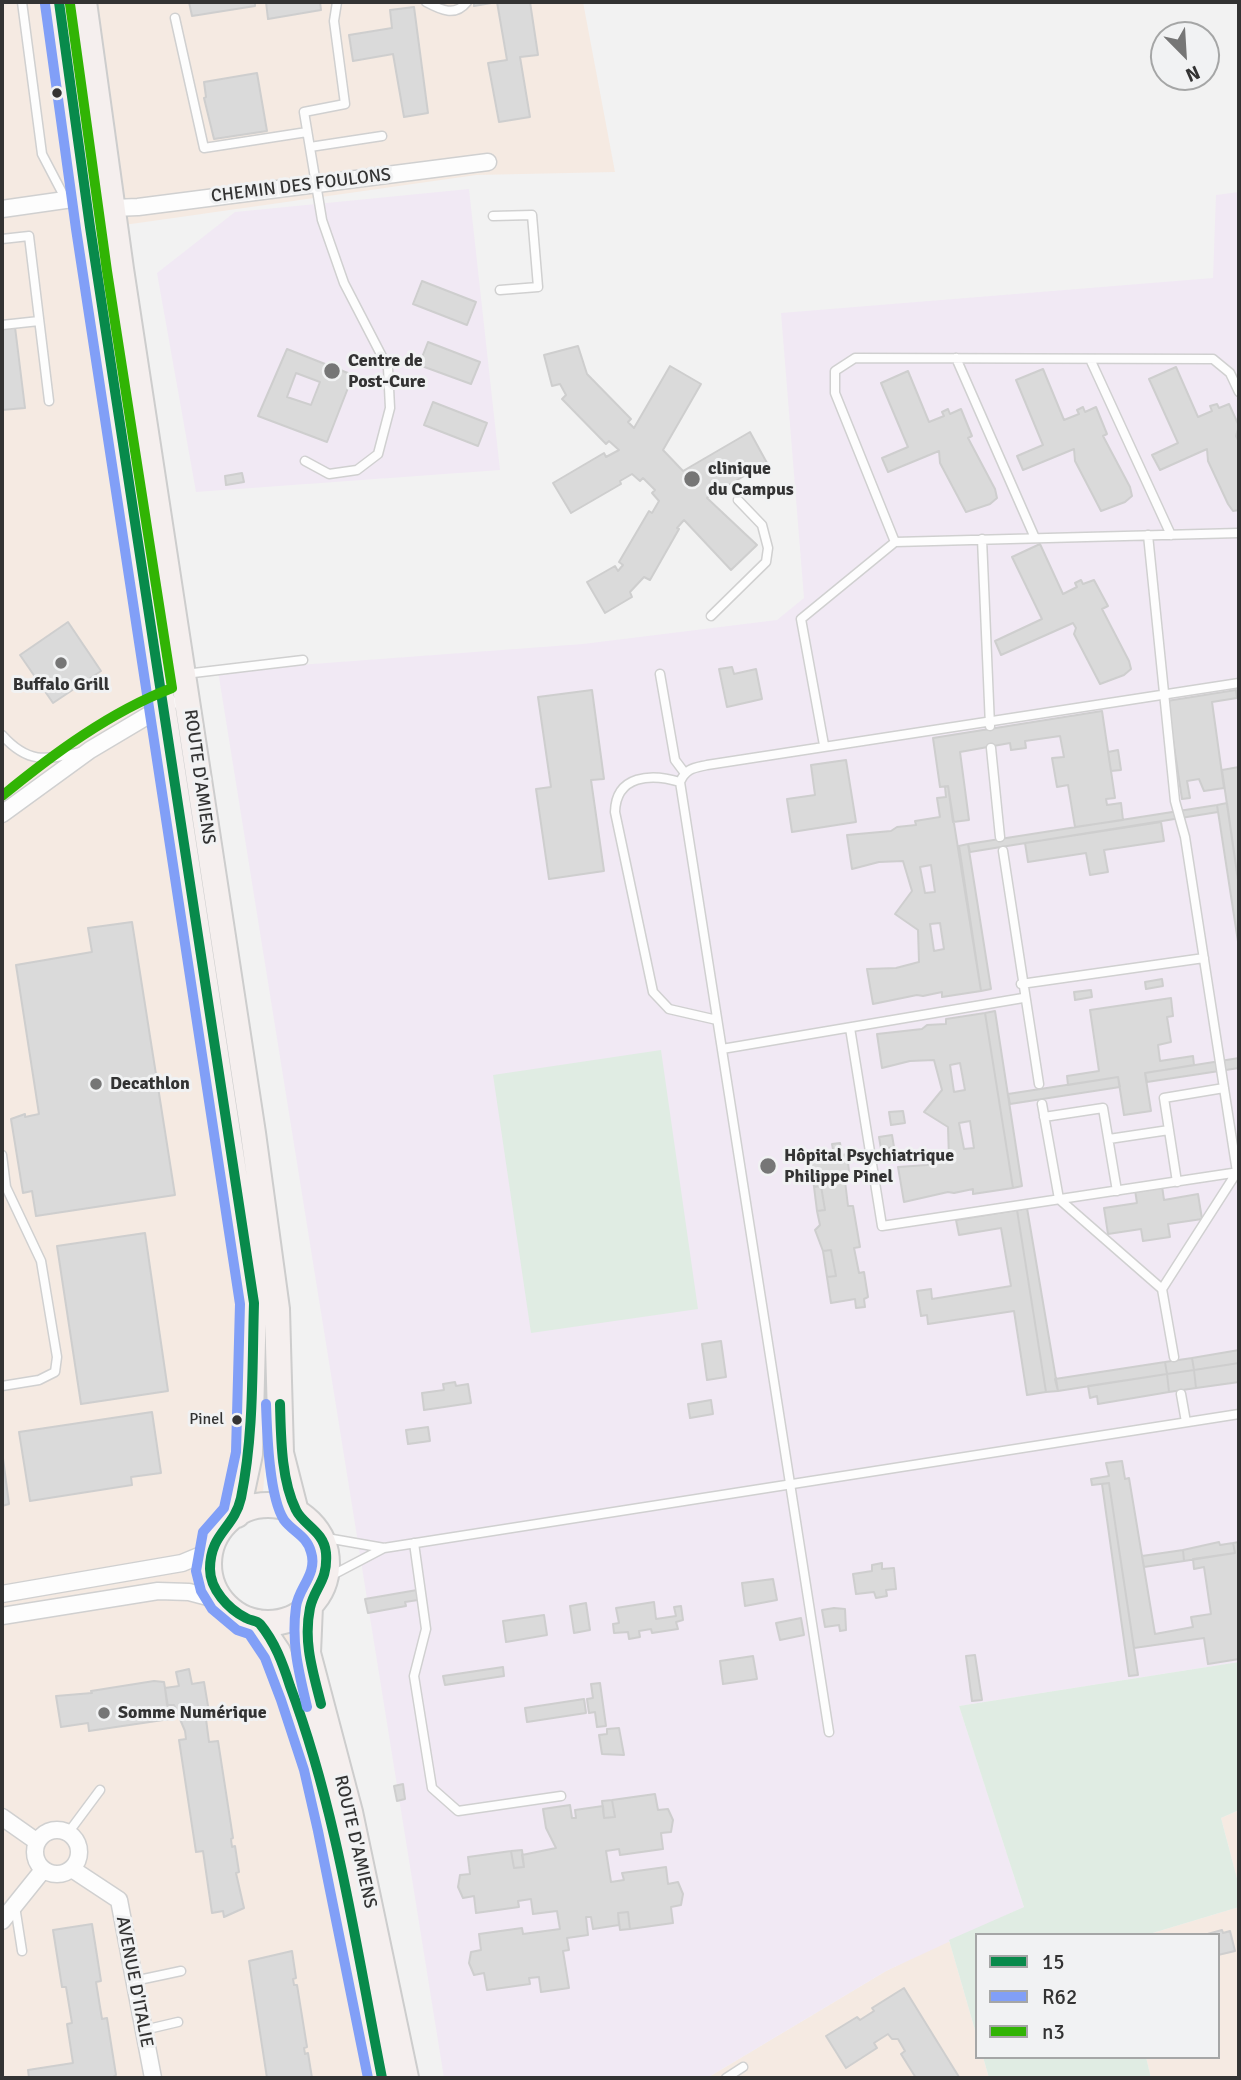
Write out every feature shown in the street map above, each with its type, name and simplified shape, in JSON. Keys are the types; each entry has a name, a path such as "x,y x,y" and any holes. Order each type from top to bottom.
{"main road":[{"name":"ROUTE D'AMIENS","path":"59,2 76,199 164,705 254,1303 250,1454 237,1515"},
{"name":"ROUTE D'AMIENS","path":"84,2 187,685 277,1309 281,1453 296,1512"},
{"path":"276,1506 296,1512 321,1537 327,1564 325,1579 310,1606 286,1620 258,1622 245,1618 223,1601 214,1586 209,1569 216,1537 237,1515 256,1507 276,1506"},
{"name":"ROUTE D'AMIENS","path":"310,1606 308,1653 350,1812 406,2078"},
{"path":"258,1622 278,1652 317,1766 382,2078"}],"street":[{"name":"CHEMIN DES FOULONS","path":"113,208 488,162"},
{"path":"2,209 76,199 113,208"},
{"path":"2,814 90,750 164,705 187,685"},
{"path":"2,1594 182,1563 211,1551"},
{"path":"2,1616 158,1591 189,1592 223,1601"},
{"path":"2,1817 36,1841"},
{"path":"55,1830 68,1833 79,1847 78,1859 72,1869 61,1874 43,1870 35,1859 36,1841 55,1830"},
{"name":"AVENUE D'ITALIE","path":"72,1869 118,1900 153,2078"},
{"path":"2,1921 43,1870"}],"lane":[{"path":"22,2 42,155 76,199"},
{"path":"304,461 329,474 356,470 378,454 390,408 388,368 344,283 322,220 304,112 345,104 334,21 337,2"},
{"path":"426,2 445,11 453,11 467,2"},
{"path":"175,18 204,148 307,132"},
{"path":"310,147 382,136"},
{"path":"493,216 532,215 538,287 500,290"},
{"path":"2,239 29,236 49,401"},
{"path":"2,325 40,321"},
{"path":"895,542 835,393 835,371 855,358 1213,359 1230,373 1239,392"},
{"path":"956,358 1035,538"},
{"path":"1090,359 1171,535"},
{"path":"711,616 766,562 768,548 762,525 738,500"},
{"path":"824,745 801,619 895,542 1239,533"},
{"path":"1148,535 1174,801 1185,837 1238,1172 1163,1289"},
{"path":"982,539 990,725"},
{"path":"187,685 303,660"},
{"path":"660,674 675,760 684,772"},
{"path":"828,1731 680,782 684,772 690,768 824,745 990,725 1239,682"},
{"path":"2,734 22,755 50,759 90,750"},
{"path":"991,748 1000,837"},
{"path":"680,782 664,777 640,779 623,785 615,796 615,812 653,992 669,1009 717,1020"},
{"path":"1003,851 1023,998 1039,1084"},
{"path":"1021,984 1204,958"},
{"path":"722,1049 1023,998"},
{"path":"850,1028 882,1226 1238,1172"},
{"path":"1177,1182 1164,1098 1224,1087"},
{"path":"1042,1104 1059,1199 1163,1289 1174,1357"},
{"path":"1044,1117 1104,1108 1117,1191"},
{"path":"1108,1139 1169,1130"},
{"path":"2,1155 6,1187 41,1261 57,1357 55,1372 39,1380 2,1386"},
{"path":"1181,1394 1186,1422"},
{"path":"325,1579 384,1548 1239,1414"},
{"path":"321,1537 384,1548"},
{"path":"414,1543 426,1629 414,1676 432,1788 458,1811 561,1796"},
{"path":"68,1833 100,1790"},
{"path":"15,1905 22,1951"},
{"path":"134,1981 181,1971"},
{"path":"144,2030 178,2022"},
{"path":"726,2078 743,2067"}],"shaded area":[{"path":"2,2 583,2 615,172 476,175 110,227 267,1444 263,1492 198,1579 288,1631 388,2078 2,2078"},
{"name":"Centre de Post-Cure","path":"469,189 500,470 196,492 157,273 235,212"},
{"name":"Hôpital Psychiatrique Philippe Pinel","path":"1239,192 1239,1662 959,1706 1024,1907 886,1971 707,2078 444,2078 218,671 583,644 777,620 804,598 781,313 1213,278 1216,195"},
{"path":"661,1050 698,1309 531,1333 493,1075"},
{"path":"1239,1662 1239,1810 1221,1818 1239,1886 1239,1907 1153,1933 975,1933 975,2030 949,1940 1024,1907 959,1706"},
{"path":"1239,1810 1239,1886 1221,1818"},
{"path":"1239,1907 1239,2078 1151,2078 1146,2059 1220,2059 1220,1933 1153,1933"},
{"path":"949,1940 975,2030 975,2059 984,2059 989,2078 707,2078 886,1971"},
{"path":"984,2059 1146,2059 1151,2078 989,2078"}],"building":[{"path":"189,2 255,2 255,6 192,16"},
{"path":"266,2 320,2 321,10 268,19"},
{"path":"474,2 497,2 474,6"},
{"path":"497,2 530,2 538,55 520,57 530,117 499,122 488,63 507,60"},
{"path":"414,7 428,113 404,117 393,54 353,61 349,35 392,28 390,10"},
{"path":"257,73 267,131 214,139 204,98 204,82"},
{"path":"422,281 476,302 467,325 413,304"},
{"path":"15,327 25,408 2,410 2,329"},
{"path":"428,342 480,362 471,384 419,365"},
{"name":"clinique du Campus","path":"578,346 587,374 631,419 628,422 634,428 670,366 701,384 663,450 683,471 750,432 767,463 716,492 715,490 707,498 757,545 731,570 684,520 677,528 679,529 650,580 644,577 630,592 632,597 605,613 587,582 615,566 618,571 623,565 619,562 649,511 652,513 659,501 652,493 655,490 643,478 640,481 632,474 620,481 621,484 571,513 553,483 604,453 606,457 619,450 609,441 606,444 562,399 566,395 560,384 552,386 544,355"},
{"path":"287,349 353,375 327,442 258,416","holes":["296,373 320,382 311,405 287,397"]},
{"path":"1176,367 1198,417 1212,411 1210,406 1217,404 1219,408 1229,404 1239,426 1236,436 1239,442 1239,510 1233,511 1228,504 1208,461 1207,449 1160,470 1152,455 1178,443 1149,379"},
{"path":"1043,369 1064,420 1079,414 1077,410 1083,407 1085,412 1096,407 1107,434 1103,436 1130,487 1132,496 1125,502 1101,511 1075,461 1074,449 1023,470 1017,456 1043,445 1016,380"},
{"path":"908,371 929,422 944,416 942,412 948,409 950,414 961,409 972,436 968,438 995,489 997,498 990,504 966,512 940,463 939,451 888,472 882,458 908,447 881,383"},
{"path":"433,402 487,423 478,446 424,425"},
{"path":"242,473 244,482 226,485 225,476"},
{"path":"1040,544 1063,594 1077,587 1075,583 1081,580 1083,584 1094,580 1108,606 1102,609 1129,661 1131,669 1124,675 1100,684 1074,634 1076,628 1073,623 1001,655 995,641 1042,619 1012,557"},
{"name":"Buffalo Grill","path":"68,622 101,671 53,703 20,655"},
{"path":"732,667 734,674 756,669 762,699 727,707 719,669"},
{"path":"592,690 604,779 591,780 604,871 549,879 536,789 551,787 538,697"},
{"path":"1236,690 1237,698 1212,702 1224,788 1204,791 1199,779 1187,781 1190,798 1182,799 1167,701"},
{"path":"1102,711 1115,798 1106,799 1107,805 1121,803 1123,820 1075,827 1068,785 1057,787 1052,758 1064,757 1060,736 1025,741 1026,748 1011,750 1010,743 960,752 969,820 953,822 948,786 940,787 933,738"},
{"path":"1118,750 1121,770 1111,771 1108,752"},
{"path":"846,760 856,822 792,832 787,799 815,795 811,765"},
{"path":"1239,767 1239,887 1222,770"},
{"path":"948,786 981,991 942,997 942,992 917,995 873,1004 867,969 896,968 919,962 918,930 895,914 912,891 903,861 879,862 852,869 847,835 891,831 897,827 916,825 915,821 940,817 937,798 946,797 945,787","holes":["931,865 935,892 925,893 920,867","940,923 944,949 934,951 930,924"]},
{"path":"1227,803 1239,887 1239,948 1217,805"},
{"path":"1217,805 1218,812 970,852 968,844"},
{"path":"1161,822 1164,841 1104,850 1108,872 1090,875 1086,853 1028,862 1025,843"},
{"path":"968,844 991,989 981,991 959,846"},
{"name":"Decathlon","path":"132,922 175,1195 36,1216 32,1191 23,1193 11,1119 25,1114 25,1117 39,1114 16,965 92,952 88,928"},
{"path":"1162,979 1163,986 1146,989 1145,982"},
{"path":"1091,990 1092,997 1075,1000 1074,992"},
{"path":"1171,998 1173,1016 1167,1017 1171,1042 1158,1045 1160,1061 1193,1056 1194,1065 1145,1073 1151,1111 1124,1115 1118,1077 1068,1085 1067,1076 1099,1071 1090,1010"},
{"path":"995,1011 1022,1186 1013,1188 985,1013"},
{"path":"985,1013 1013,1188 973,1194 973,1189 948,1192 904,1202 898,1167 927,1165 949,1159 948,1127 924,1112 942,1090 934,1060 910,1061 882,1068 877,1034 946,1024 946,1019","holes":["960,1063 965,1090 954,1092 950,1065","970,1121 974,1148 964,1149 959,1123"]},
{"path":"1239,1058 1239,1068 1147,1082 1145,1073"},
{"path":"1118,1077 1120,1087 1010,1104 1008,1094"},
{"path":"903,1111 905,1123 891,1125 889,1112"},
{"path":"892,1135 894,1147 881,1149 879,1137"},
{"path":"840,1143 842,1155 847,1154 850,1180 845,1181 848,1206 853,1206 860,1247 854,1248 859,1273 864,1272 868,1297 864,1299 865,1307 856,1308 855,1299 831,1303 827,1277 836,1276 831,1250 823,1251 815,1230 820,1225 817,1211 825,1210 821,1186 814,1187 810,1159 834,1155 832,1144"},
{"path":"821,1186 825,1210 817,1211 814,1187"},
{"path":"1162,1186 1164,1200 1198,1194 1202,1219 1168,1224 1170,1237 1143,1241 1141,1229 1108,1234 1104,1208 1137,1203 1135,1190"},
{"path":"1027,1208 1058,1391 1046,1392 1017,1210"},
{"path":"1017,1210 1046,1392 1027,1395 1014,1311 928,1324 927,1315 921,1316 917,1291 931,1289 932,1299 1011,1286 1001,1228 959,1235 956,1220"},
{"path":"145,1233 168,1391 81,1404 57,1246"},
{"path":"831,1250 836,1276 827,1277 823,1251"},
{"path":"721,1341 726,1377 707,1380 702,1344"},
{"path":"1239,1350 1239,1363 1194,1370 1192,1358"},
{"path":"1192,1358 1194,1370 1167,1374 1165,1362"},
{"path":"1165,1362 1167,1374 1058,1391 1055,1379"},
{"path":"1239,1363 1239,1382 1196,1388 1194,1370"},
{"path":"1194,1370 1196,1388 1169,1392 1167,1374"},
{"path":"1167,1374 1169,1392 1098,1404 1097,1396 1090,1398 1088,1386"},
{"path":"455,1382 456,1386 468,1384 471,1403 424,1410 422,1393 444,1390 443,1384"},
{"path":"711,1400 713,1414 690,1418 688,1404"},
{"path":"152,1412 161,1473 131,1477 132,1485 30,1501 19,1432"},
{"path":"428,1427 430,1441 408,1444 406,1430"},
{"path":"2,1451 9,1504 2,1506"},
{"path":"1122,1461 1125,1479 1129,1478 1155,1634 1193,1627 1191,1617 1211,1614 1204,1567 1194,1569 1193,1559 1235,1553 1233,1543 1239,1542 1239,1659 1208,1664 1204,1638 1134,1648 1109,1483 1092,1485 1091,1479 1109,1476 1106,1463"},
{"path":"1109,1483 1138,1675 1129,1676 1102,1484"},
{"path":"1219,1542 1220,1545 1233,1543 1235,1553 1184,1561 1183,1550"},
{"path":"1183,1550 1184,1561 1144,1567 1142,1556"},
{"path":"882,1563 882,1569 894,1568 896,1589 886,1590 887,1596 876,1598 874,1592 856,1594 853,1574 872,1571 872,1565"},
{"path":"773,1579 777,1600 745,1606 742,1583"},
{"path":"417,1590 418,1600 405,1602 406,1606 368,1613 365,1599"},
{"path":"654,1602 656,1619 676,1616 674,1607 681,1606 683,1620 676,1622 678,1629 652,1633 651,1629 639,1631 640,1637 629,1639 628,1632 614,1633 613,1624 619,1623 616,1608"},
{"path":"586,1603 590,1630 574,1633 570,1606"},
{"path":"845,1609 846,1630 840,1631 839,1625 825,1627 822,1610"},
{"path":"544,1615 547,1635 506,1642 503,1621"},
{"path":"801,1618 804,1635 780,1640 776,1623"},
{"path":"975,1655 982,1700 972,1701 966,1656"},
{"path":"753,1656 757,1679 723,1684 720,1661"},
{"path":"503,1667 504,1676 445,1685 443,1676"},
{"path":"189,1669 192,1684 204,1682 210,1718 206,1719 209,1742 218,1741 233,1838 232,1847 235,1846 239,1872 236,1873 244,1908 224,1917 223,1911 212,1913 203,1851 196,1852 179,1740 186,1739 185,1731 174,1705 167,1705 165,1688 179,1686 176,1672"},
{"path":"154,1681 164,1682 170,1719 89,1731 88,1723 61,1727 56,1696 92,1693 91,1691"},
{"path":"600,1683 606,1726 597,1727 595,1712 589,1713 587,1699 593,1698 591,1684"},
{"path":"584,1699 586,1713 527,1722 525,1708"},
{"path":"619,1728 624,1755 602,1754 599,1735 607,1734 607,1729"},
{"path":"403,1784 405,1799 397,1801 394,1786"},
{"path":"655,1794 658,1810 668,1809 673,1820 671,1832 661,1833 663,1849 620,1855 619,1849 606,1851 611,1882 624,1880 622,1873 666,1867 668,1884 678,1882 683,1894 681,1905 671,1907 673,1923 630,1929 628,1912 618,1913 619,1925 593,1929 591,1917 586,1917 588,1935 567,1938 569,1950 563,1951 569,1988 541,1992 539,1977 529,1978 530,1984 487,1990 484,1973 474,1975 469,1963 471,1952 481,1950 479,1934 522,1928 523,1934 560,1929 557,1911 533,1914 531,1899 518,1901 519,1907 476,1913 474,1896 463,1898 458,1887 460,1875 470,1874 468,1857 511,1851 514,1868 524,1867 522,1855 556,1848 546,1828 543,1809 570,1805 572,1818 576,1818 575,1810 603,1806 604,1818 615,1817 612,1800"},
{"path":"612,1800 615,1817 604,1818 602,1801"},
{"path":"522,1850 524,1867 514,1868 511,1851"},
{"path":"628,1912 630,1929 620,1930 618,1913"},
{"path":"92,1924 101,1981 96,1982 102,2019 107,2018 116,2075 111,2078 29,2078 28,2070 73,2063 67,2024 72,2023 66,1987 62,1987 53,1930"},
{"path":"1230,1931 1235,1951 1220,1955 1220,1933 1211,1933"},
{"path":"292,1951 296,1978 293,1979 294,1985 297,1985 307,2047 304,2048 305,2054 308,2053 312,2078 267,2078 249,1961"},
{"path":"904,1988 959,2077 916,2078 901,2054 905,2051 898,2039 892,2039 888,2034 874,2043 877,2048 846,2068 826,2036 857,2017 860,2020 874,2011 872,2008"}],"transit line":[{"name":"15","path":"59,2 90,227 254,1303 252,1401 245,1474 238,1508 214,1547 211,1576 213,1584 227,1604 239,1614 258,1623 270,1638 281,1661 306,1733 333,1830 382,2078"},
{"name":"R62","path":"45,4 76,229 240,1304 236,1452 224,1508 203,1532 196,1571 201,1591 212,1609 237,1630 249,1634 265,1658 281,1700 304,1770 368,2078"},
{"name":"n3","path":"2,796 83,735 126,709 172,688 107,271 70,4"},
{"name":"R62","path":"266,1404 270,1464 279,1510 311,1552 312,1567 296,1607 294,1633 307,1707"},
{"name":"15","path":"280,1404 283,1458 291,1498 299,1515 321,1539 326,1553 325,1571 310,1608 308,1621 310,1657 321,1704"}],"place":[{"name":"Centre de Post-Cure","path":"332,371"},
{"name":"clinique du Campus","path":"692,479"},
{"name":"Buffalo Grill","path":"61,663"},
{"name":"Decathlon","path":"96,1084"},
{"name":"Hôpital Psychiatrique Philippe Pinel","path":"768,1166"},
{"name":"Pinel","path":"237,1420"},
{"name":"Somme Numérique","path":"104,1713"}]}
